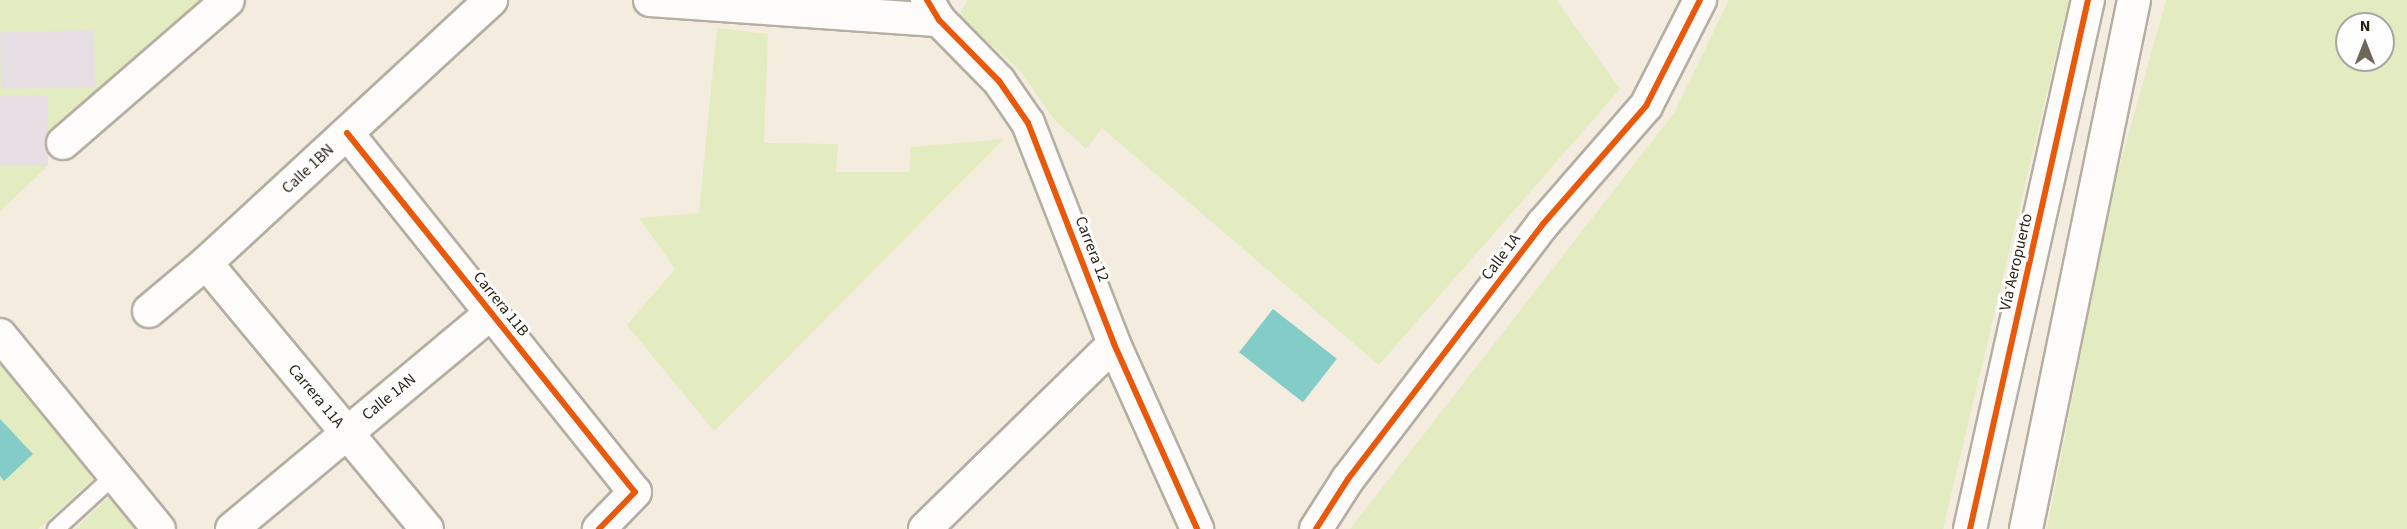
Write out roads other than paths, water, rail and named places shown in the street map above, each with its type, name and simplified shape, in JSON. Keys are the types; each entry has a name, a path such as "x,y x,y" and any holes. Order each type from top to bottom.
{"street":[{"path":"63,143 228,0"},
{"name":"Calle 1BN","path":"149,311 206,263 492,0"},
{"path":"650,0 933,10"},
{"name":"Calle 1A","path":"1316,529 1348,479 1543,224 1646,106 1700,0"},
{"name":"Vía Aeropuerto","path":"1970,529 2088,0"},
{"path":"2026,529 2134,0"},
{"name":"Carrera 12","path":"933,10 999,81 1028,123 1114,344 1197,529"},
{"name":"Carrera 11B","path":"347,133 635,492 599,529"},
{"name":"Carrera 11A","path":"206,263 427,529"},
{"name":"Calle 1AN","path":"232,529 491,313"},
{"path":"0,335 159,529"},
{"path":"925,529 1114,344"}],"lane":[{"path":"56,529 116,474"}],"water":[{"path":"1273,309 1337,359 1303,402 1239,352"},
{"path":"0,419 33,454 4,481 0,476"}]}
